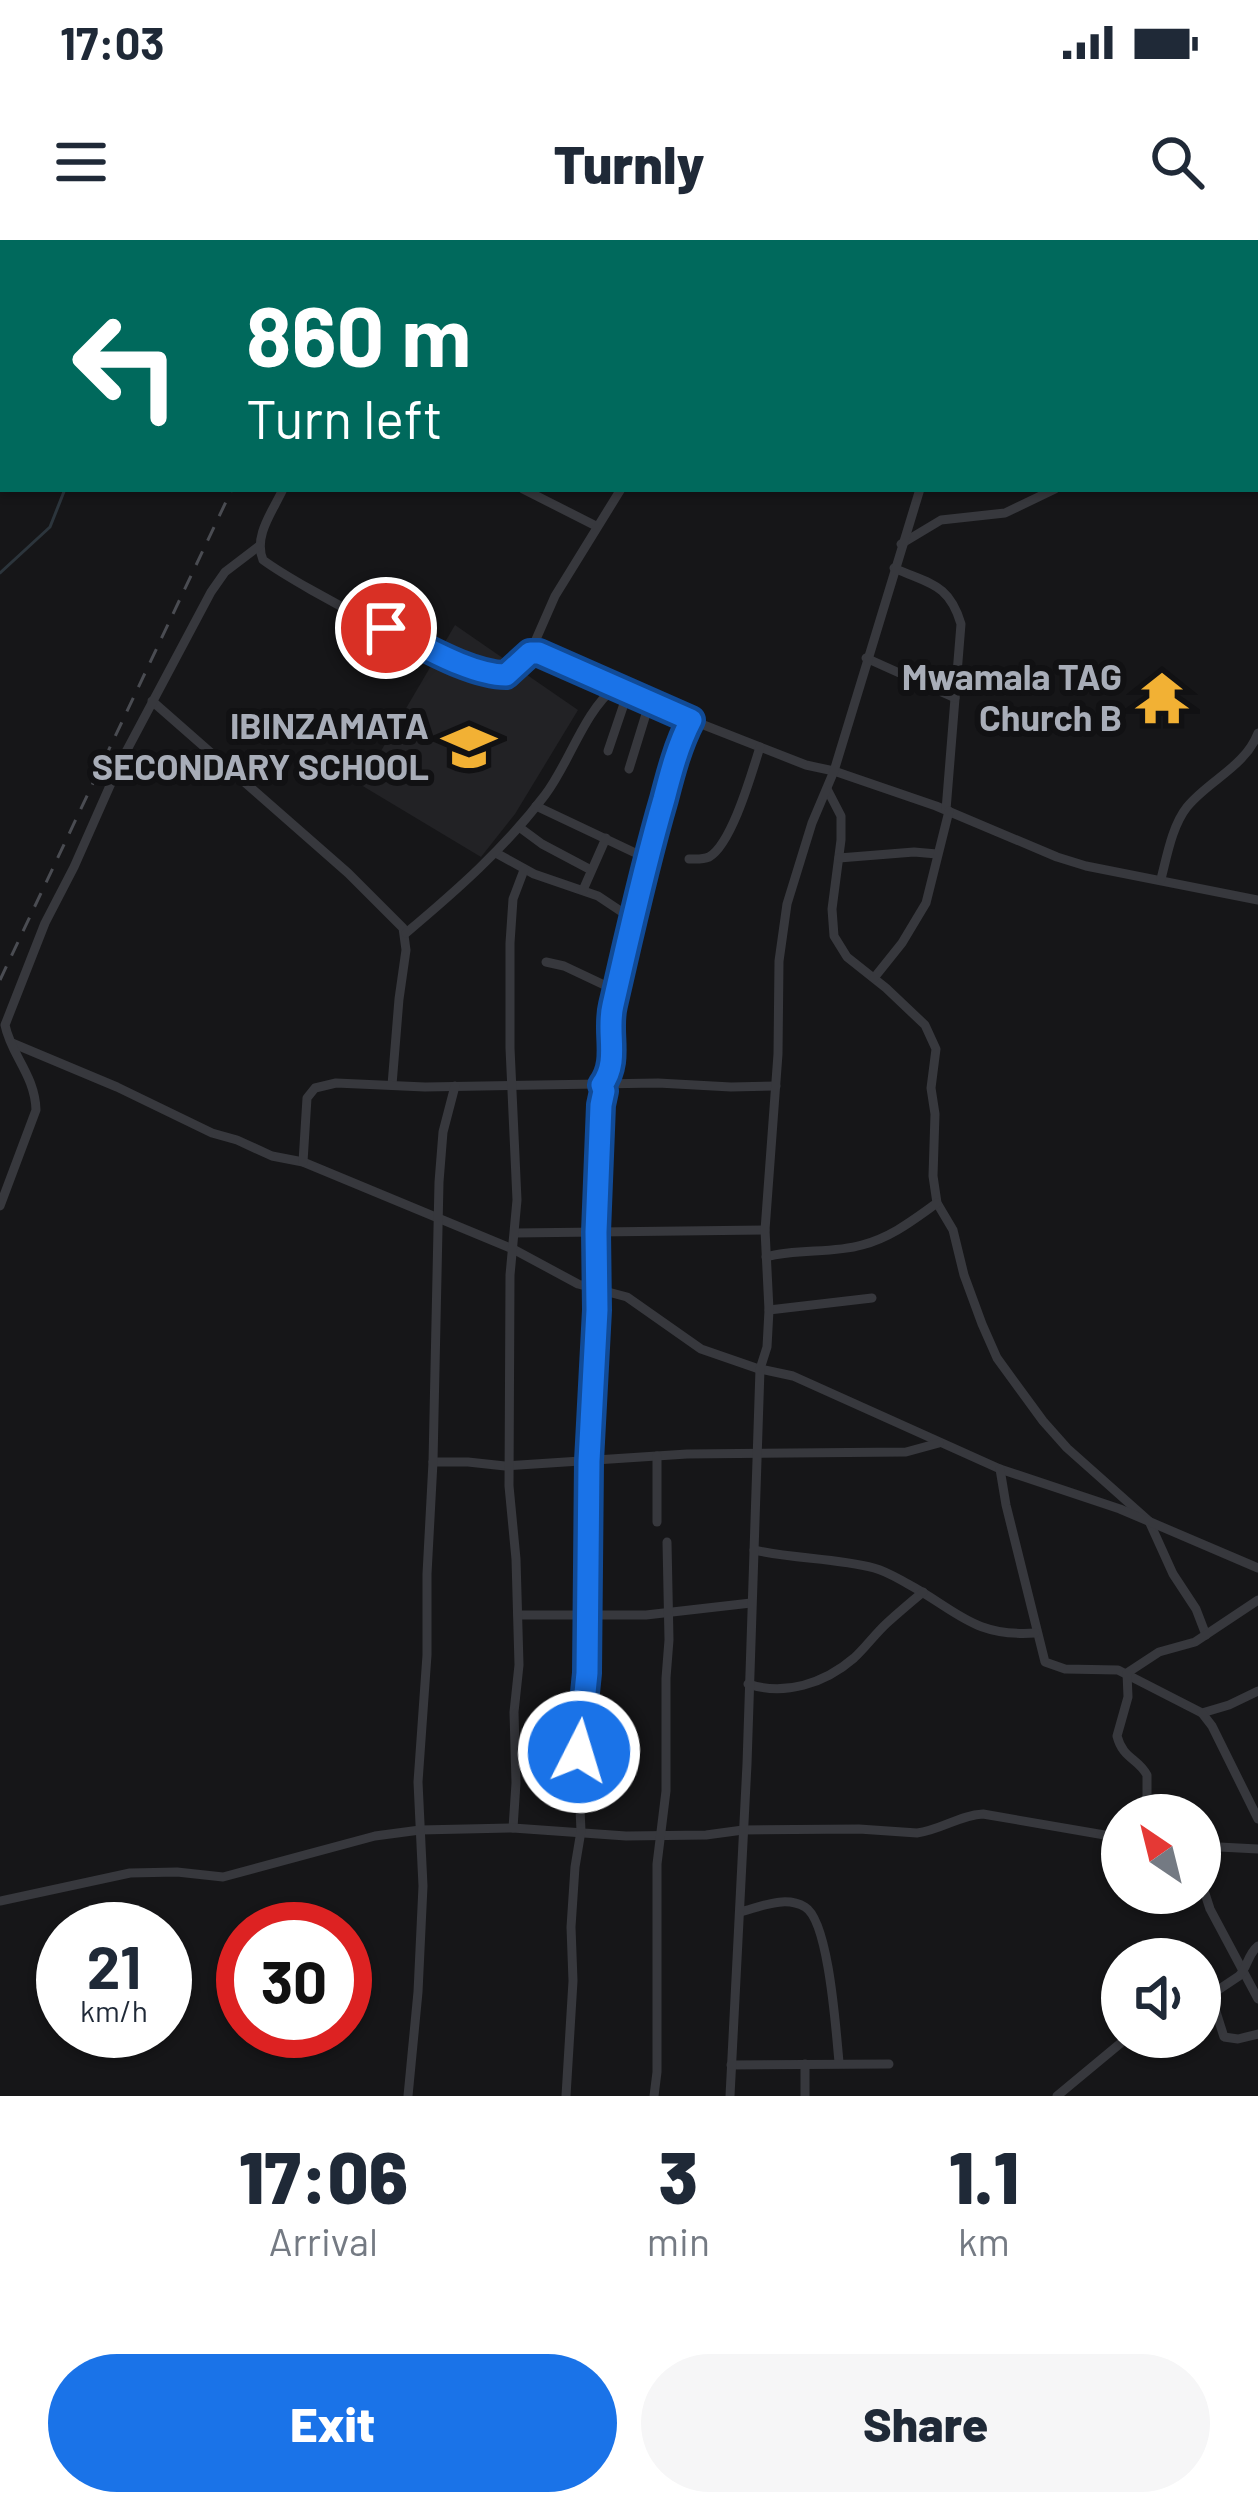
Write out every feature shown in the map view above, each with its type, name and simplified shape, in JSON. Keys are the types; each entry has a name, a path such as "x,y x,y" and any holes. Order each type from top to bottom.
{"street":[{"path":"0,1206 36,1110 6,1021 36,944 152,701 218,580 259,546 282,492"},
{"path":"529,492 596,526"},
{"path":"259,546 262,558 275,568 350,610 469,666 506,675 530,653 555,596 619,492"},
{"path":"730,2096 760,1369 770,1310 765,1230 779,961 799,861 834,771 919,492"},
{"path":"901,544 941,520 1005,513 1049,492"},
{"path":"874,978 926,903 947,810 961,624 943,590 893,568"},
{"path":"530,653 806,765 947,810 1072,862 1258,900"},
{"path":"866,658 955,698"},
{"path":"406,933 519,827 560,773 596,708 616,686"},
{"path":"608,751 628,692"},
{"path":"152,701 377,899 406,933 392,1085"},
{"path":"629,769 650,701"},
{"path":"620,719 642,728"},
{"path":"566,2096 573,1982 571,1927 581,1831 578,1765 587,1673 602,1085 611,1063 611,1015 631,918 675,759 691,720"},
{"path":"1162,879 1186,808 1244,757 1258,733"},
{"path":"688,859 708,857 718,847 740,808 760,747"},
{"path":"827,788 841,816 834,936 847,957 925,1025 936,1049 931,1088 937,1203 953,1230 964,1276 997,1358 1067,1448 1149,1521 1206,1635"},
{"path":"536,806 646,858"},
{"path":"519,827 591,870"},
{"path":"583,890 606,838"},
{"path":"496,853 524,870 583,890 631,918"},
{"path":"839,858 937,854"},
{"path":"513,1828 519,1665 517,1559 509,1486 509,1274 517,1200 512,910 524,870"},
{"path":"546,962 617,991"},
{"path":"12,1043 212,1133 272,1156 303,1162 513,1249 578,1284 627,1297 701,1349 824,1388 1000,1469 1149,1521 1258,1568"},
{"path":"303,1162 307,1098 315,1088 336,1083 776,1086"},
{"path":"408,2096 423,1886 419,1737 427,1654 439,1219 443,1132 454,1086"},
{"path":"766,1257 862,1245 907,1227 937,1203"},
{"path":"515,1233 765,1230"},
{"path":"770,1310 872,1298"},
{"path":"433,1462 511,1465 657,1456 905,1453 939,1443"},
{"path":"657,1456 657,1522"},
{"path":"1000,1469 1035,1634 1048,1665 1127,1673 1202,1713 1258,1820"},
{"path":"653,2096 657,1864 666,1791 667,1542"},
{"path":"754,1550 872,1567 923,1592 968,1623 988,1631 1035,1634"},
{"path":"748,1684 789,1690 836,1672 923,1592"},
{"path":"1127,1673 1159,1652 1206,1635 1258,1600"},
{"path":"518,1615 668,1613 751,1603"},
{"path":"1127,1673 1128,1697 1117,1736 1126,1756 1145,1769 1147,1794"},
{"path":"1202,1713 1258,1691"},
{"path":"0,1901 130,1874 223,1876 339,1845 420,1830 513,1828 626,1836 743,1830 917,1833 983,1814 1101,1834"},
{"path":"1221,1847 1258,1850"},
{"path":"740,1912 792,1902 815,1917 832,1993 839,2062"},
{"path":"1213,1914 1258,2000"},
{"path":"1221,1988 1244,1971 1248,1955 1258,1946"},
{"path":"1221,2028 1224,2037 1258,2034"},
{"path":"1057,2096 1103,2058"},
{"path":"805,2064 805,2096"},
{"path":"731,2065 889,2064"}],"shaded area":[{"name":"IBINZAMATA SECONDARY SCHOOL","path":"455,625 578,710 515,814 481,857 361,785"}],"waterway":[{"path":"0,573 50,527 64,492"}],"railway":[{"path":"0,980 231,492"}],"place":[{"name":"Mwamala TAG Church B","path":"1162,698"},
{"name":"IBINZAMATA SECONDARY SCHOOL","path":"469,747"}],"route":[{"path":"386,628 497,675 514,670 530,653 539,653 691,720 671,771 633,908 611,1015 611,1063 602,1085 587,1673 579,1752"}]}
